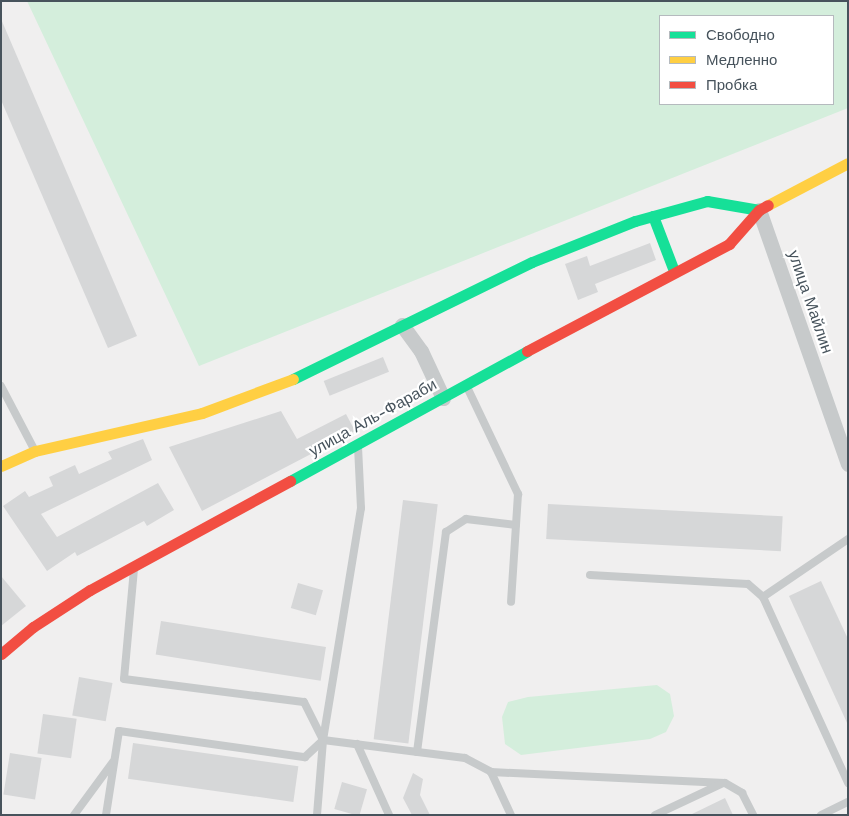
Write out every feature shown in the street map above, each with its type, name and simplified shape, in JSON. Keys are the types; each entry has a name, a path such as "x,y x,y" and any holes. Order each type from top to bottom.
{"main road":[{"name":"улица Аль-Фараби","path":"1,654 33,627 90,590 674,271 728,244 759,210 848,163"},
{"path":"2,461 35,451 202,412 282,385 532,262 653,216 707,201 759,210"},
{"path":"653,216 674,271"}],"street":[{"name":"улица Майлин","path":"759,210 847,462"},
{"path":"402,325 421,351 444,398"}],"lane":[{"path":"466,385 518,494 511,602"},
{"path":"1,386 35,451"},
{"path":"317,815 323,740 361,508 358,445"},
{"path":"417,752 446,532 466,519 516,524"},
{"path":"763,597 848,539"},
{"path":"134,567 124,679 304,702 323,740"},
{"path":"590,575 748,584 763,597 848,783"},
{"path":"106,815 119,731 305,756 323,740 465,758 491,772 725,782 742,793 753,815"},
{"path":"357,744 389,815"},
{"path":"74,815 115,760"},
{"path":"491,772 511,815"},
{"path":"655,815 725,782"},
{"path":"822,815 848,802"}],"green space":[{"path":"27,1 848,1 848,108 199,366"},
{"path":"657,685 670,694 674,716 666,732 650,739 521,755 505,744 502,717 508,702 528,697"}],"building":[{"path":"1,19 137,336 108,348 1,100"},
{"path":"650,243 656,260 595,284 598,292 578,300 565,264 587,256 590,266"},
{"path":"383,357 389,372 330,396 324,381"},
{"path":"281,411 297,439 346,414 355,431 202,511 169,447"},
{"path":"143,439 152,460 41,514 57,537 158,483 174,510 147,526 144,521 77,556 75,552 47,571 3,506 25,491 29,497 53,486 49,477 75,465 79,474 112,459 108,452"},
{"path":"403,500 438,504 408,743 374,739"},
{"path":"548,504 783,516 781,551 546,539"},
{"path":"1,576 26,606 1,626"},
{"path":"821,581 848,639 848,725 789,596"},
{"path":"298,583 323,590 316,615 291,608"},
{"path":"161,621 326,647 321,681 156,655"},
{"path":"79,677 112,683 106,721 72,715"},
{"path":"43,714 77,719 71,758 37,754"},
{"path":"133,743 298,766 293,802 128,779"},
{"path":"10,753 42,758 35,799 3,794"},
{"path":"413,773 423,779 420,795 430,815 412,815 403,798"},
{"path":"342,782 367,789 360,815 334,809"},
{"path":"725,798 733,815 690,815"}],"traffic: fast":[{"path":"293,379 532,262 635,221 707,201 759,210"},
{"path":"653,216 674,271"},
{"path":"290,481 527,351"}],"traffic: slow":[{"path":"768,205 848,163"},
{"path":"1,466 35,451 202,413 293,379"}],"traffic: jam":[{"path":"527,351 729,244 759,210 768,205"},
{"path":"1,654 33,627 90,590 290,481"}]}
